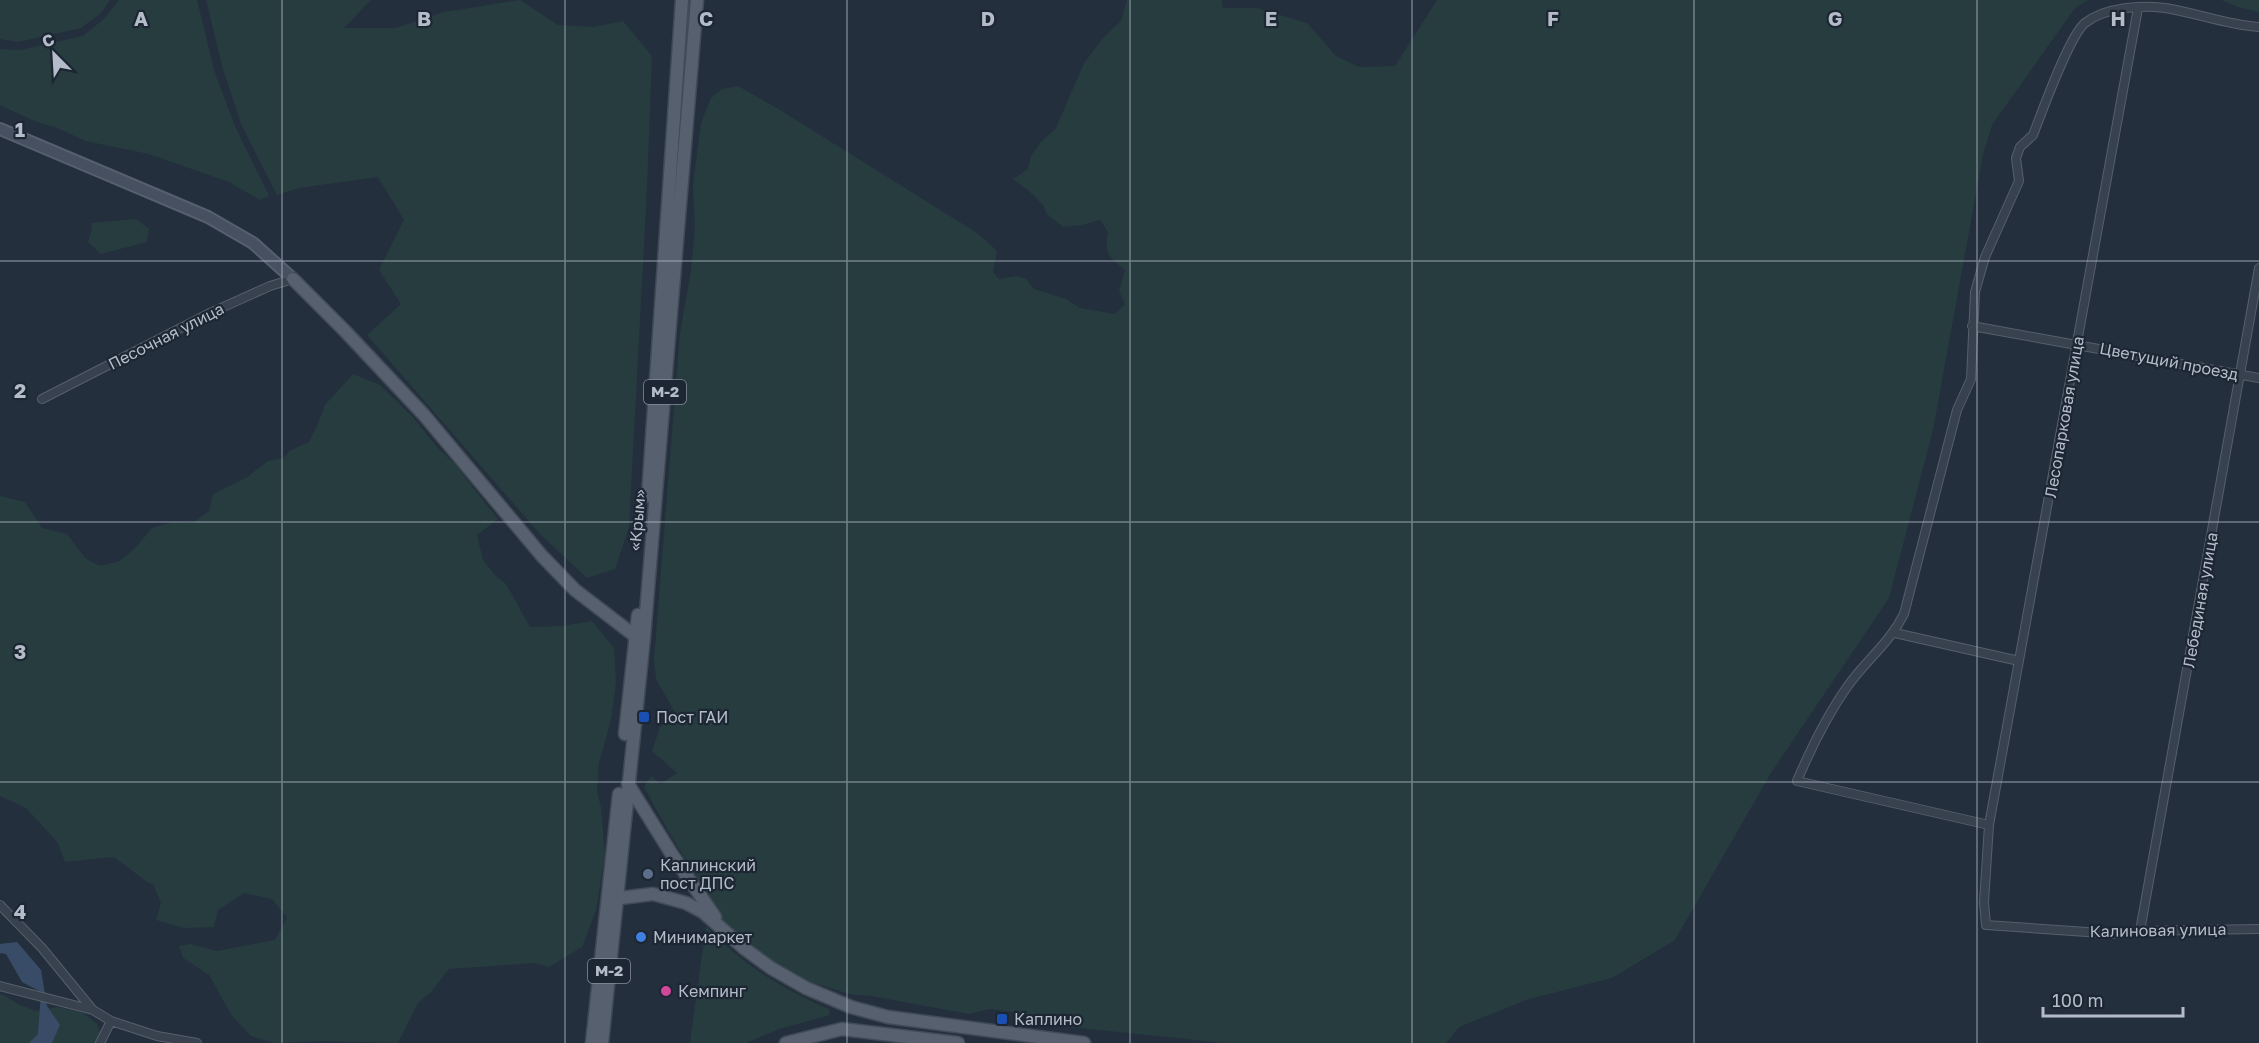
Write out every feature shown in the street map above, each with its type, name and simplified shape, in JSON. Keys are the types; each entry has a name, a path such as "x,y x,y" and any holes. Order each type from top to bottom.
{"main road":[{"name":"«Крым»","path":"592,1043 628,784 682,0"},
{"name":"«Крым»","path":"602,1043 612,899 639,636 697,0"},
{"path":"0,129 208,217 253,243 345,331 424,415 542,556 575,590 639,636"},
{"path":"628,784 671,853 725,930"},
{"path":"612,899 653,894 686,903 703,912 745,949 771,968 806,988 851,1007 888,1017 1084,1043"},
{"path":"885,1033 888,1017"},
{"path":"786,1043 842,1029 957,1043"}],"street":[{"path":"1989,825 1797,781 1820,729 1848,685 1895,633 1904,614 1957,410 1971,379 1974,355 1972,326 1975,292 1985,257 2019,181 2016,158 2020,147 2033,135 2074,38 2084,24 2104,12 2138,8 2162,8 2259,27"},
{"name":"Лесопарковая улица","path":"1986,925 1984,902 1989,825 2138,8"},
{"name":"Лебединая улица","path":"2140,932 2259,268"},
{"name":"Песочная улица","path":"42,399 210,313 270,286 293,279"},
{"name":"Цветущий проезд","path":"1972,326 2259,378"},
{"path":"1895,633 2019,661"},
{"path":"0,905 42,948 93,1010"},
{"name":"Калиновая улица","path":"1986,925 2116,934 2259,929"},
{"path":"0,986 93,1010 111,1020 157,1036 197,1043"},
{"path":"100,1043 111,1020"},
{"path":"876,1043 885,1033"}],"green space":[{"path":"0,0 110,0 101,13 81,28 18,42 0,39"},
{"path":"119,0 197,0 215,73 235,126 269,196 260,200 229,182 149,154 85,141 0,105 0,49 20,50 83,36 105,18"},
{"path":"206,0 371,0 344,28 396,28 444,12 520,0 558,25 593,27 623,21 652,56 629,527 615,569 587,578 540,534 367,335 401,304 379,270 404,220 378,177 299,188 277,195 241,124 223,69"},
{"path":"1127,0 1222,0 1223,8 1257,8 1307,23 1336,56 1359,67 1395,66 1437,0 2088,0 2075,8 1992,125 1983,155 1933,430 1889,598 1771,773 1675,940 1612,978 1529,999 1459,1027 1446,1043 1225,1043 1030,1023 1018,1013 990,1009 969,1014 849,994 808,981 763,956 739,938 719,917 644,787 651,776 661,784 677,773 652,751 660,727 676,714 656,679 654,659 680,333 691,270 695,228 693,185 701,123 711,98 722,89 738,86 977,233 997,251 993,272 999,279 1017,276 1026,279 1034,289 1066,299 1080,308 1115,314 1125,304 1119,291 1125,270 1115,262 1107,250 1108,232 1100,220 1063,227 1047,214 1043,205 1029,191 1013,179 1028,169 1031,156 1040,143 1056,128 1084,63 1104,37 1121,21"},
{"path":"2221,0 2259,0 2259,12 2238,7"},
{"path":"136,219 149,229 147,242 101,254 88,242 92,230 91,223"},
{"path":"353,374 380,385 412,416 436,446 454,463 498,519 477,535 483,560 506,584 530,627 562,626 592,621 614,648 616,682 611,720 599,763 597,792 601,807 605,855 596,910 582,947 549,967 535,963 449,969 431,992 418,1003 398,1043 321,1041 275,1043 251,1036 232,1016 209,975 183,958 179,946 190,944 217,951 275,940 287,918 272,899 244,893 218,910 214,927 184,928 156,920 161,903 153,884 114,857 65,862 58,843 26,808 0,796 0,496 25,502 42,528 67,534 85,558 100,566 120,561 152,528 173,522 193,523 209,511 213,494 246,478 268,461 284,458 289,451 309,442 325,405"},
{"path":"706,926 747,963 778,984 829,1009 830,1015 779,1029 746,1043 690,1043"},
{"path":"0,995 20,1005 37,1011 58,1007 83,1013 97,1024 103,1038 99,1043 0,1043"}],"water":[{"path":"17,942 41,970 47,1006 60,1025 52,1043 29,1043 38,1034 41,992 22,982 6,954 0,953 0,944"}],"place":[{"name":"Пост ГАИ","path":"644,717"},
{"name":"Каплинский пост ДПС","path":"648,874"},
{"name":"Минимаркет","path":"641,937"},
{"name":"Кемпинг","path":"666,991"},
{"name":"Каплино","path":"1002,1019"}]}
